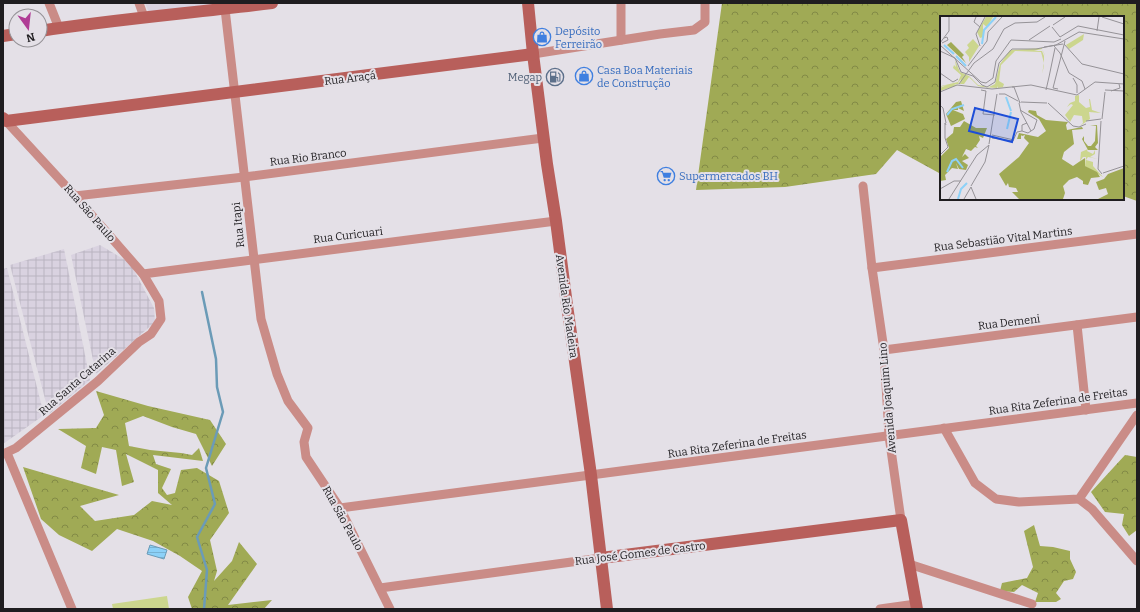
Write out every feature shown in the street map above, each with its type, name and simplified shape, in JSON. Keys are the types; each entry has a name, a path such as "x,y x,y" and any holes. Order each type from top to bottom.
{"street":[{"path":"49,3 59,28"},
{"path":"139,3 144,17"},
{"path":"48,30 224,6 272,3"},
{"name":"Avenida Rio Madeira","path":"528,3 533,54 591,475 607,609"},
{"path":"621,3 621,40"},
{"name":"Rua Araçá","path":"5,119 235,93 533,54 694,30 705,22 705,3"},
{"name":"Rua Itapi","path":"224,6 261,319 277,374 288,401 308,428"},
{"name":"Rua São Paulo","path":"5,119 143,274 159,301 161,319"},
{"name":"Rua Rio Branco","path":"75,196 244,177 544,138"},
{"name":"Avenida Joaquim Lino","path":"863,186 872,268 884,350 889,436 901,520 917,607"},
{"name":"Rua Curicuari","path":"143,274 556,221"},
{"name":"Rua Sebastião Vital Martins","path":"872,268 1137,234"},
{"name":"Rua Demeni","path":"884,350 1137,317"},
{"name":"Rua Santa Catarina","path":"5,454 16,448 98,381 139,342 151,334 161,319"},
{"path":"1077,325 1086,410"},
{"name":"Rua Rita Zeferina de Freitas","path":"340,508 1137,403"},
{"path":"1080,499 1137,415"},
{"name":"Rua São Paulo","path":"308,428 304,442 306,457 340,508 390,609"},
{"path":"944,428 976,482 996,498 1019,502 1080,499 1092,509 1137,560"},
{"path":"5,454 72,609"},
{"name":"Rua José Gomes de Castro","path":"380,588 901,520"},
{"path":"909,564 1032,604"},
{"path":"880,609 917,607"}],"shaded area":[{"path":"145,3 219,3 220,6 149,13"},
{"path":"100,245 130,263 154,308 155,322 96,374 71,255"},
{"path":"64,249 90,380 49,414 10,265"},
{"path":"7,268 44,415 3,444 3,269"}],"green space":[{"path":"722,3 1137,3 1137,201 1124,196 1124,16 940,16 939,173 897,150 876,174 785,187 696,190"},
{"path":"96,391 148,406 210,420 226,444 212,466 196,434 143,416 125,423 129,446 192,455 199,448 203,461 153,455 156,464 171,469 162,488 167,495 175,493 181,470 197,468 219,481 229,513 210,540 217,571 214,581 232,561 239,542 257,564 228,605 272,600 264,609 192,609 188,597 202,571 180,556 153,541 117,529 92,551 59,535 41,519 23,467 119,495 80,506 95,521 134,515 152,501 172,505 158,493 158,470 126,454 134,482 122,486 116,450 102,447 96,474 81,468 86,446 58,429 96,428 104,415"},
{"path":"1125,455 1137,457 1137,530 1129,536 1122,525 1124,514 1105,512 1091,492"},
{"path":"1034,525 1040,546 1070,551 1070,559 1076,572 1073,579 1064,581 1056,593 1061,599 1056,602 1035,602 1038,593 1022,585 1014,592 1000,591 1002,583 1027,578 1033,567 1024,531"},
{"path":"167,596 169,609 113,609 112,604"}],"water":[{"path":"150,545 167,550 164,559 147,554"}],"waterway":[{"path":"202,292 216,359 217,387 223,412 206,468 215,504 197,537 207,570 204,609"}],"place":[{"name":"Depósito Ferreirão","path":"542,37"},
{"name":"Casa Boa Materiais de Construção","path":"584,76"},
{"name":"Megap","path":"555,77"},
{"name":"Supermercados BH","path":"666,176"}]}
